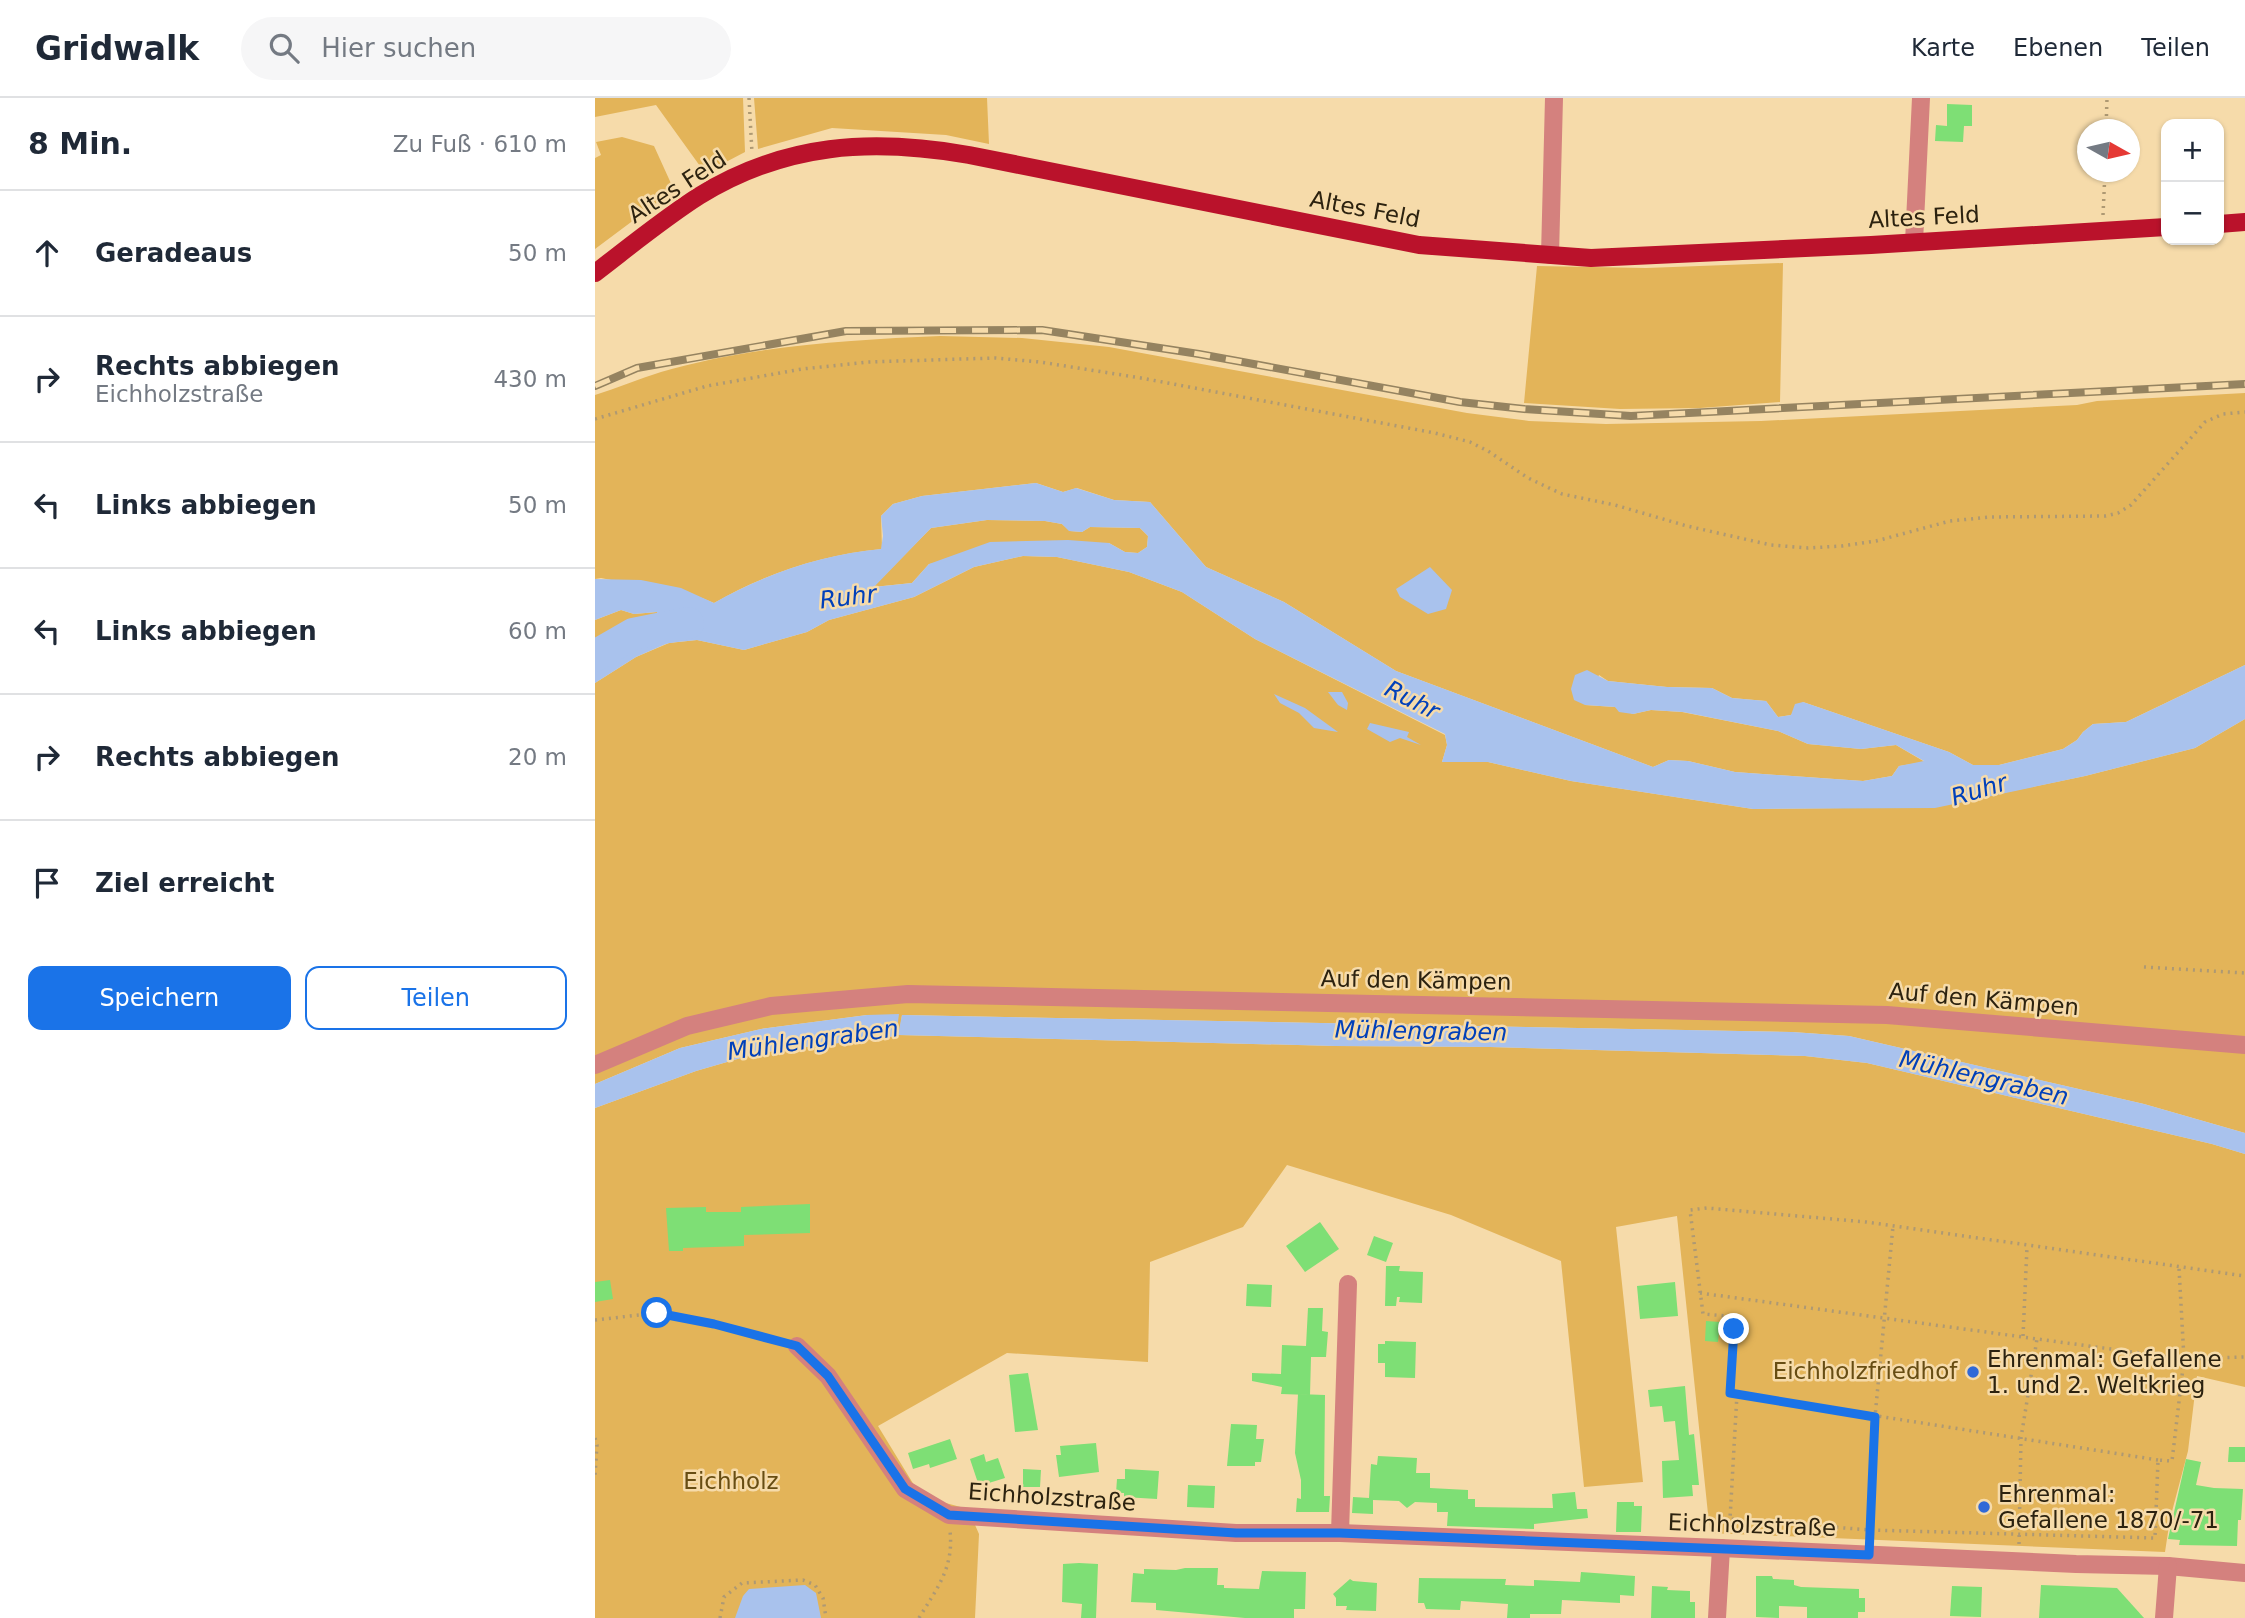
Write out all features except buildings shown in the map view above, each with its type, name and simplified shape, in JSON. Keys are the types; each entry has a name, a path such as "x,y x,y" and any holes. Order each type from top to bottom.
{"main road":[{"name":"Altes Feld","path":"595,273 699,197 753,169 779,159 826,148 885,145 969,155 1419,246 1591,258 2161,227"},
{"path":"2224,224 2245,222"}],"street":[{"path":"1550,255 1554,98"},
{"path":"1915,242 1920,98"},
{"name":"Auf den Kämpen","path":"595,1065 687,1026 760,1009 908,995 1874,1015 2245,1045"},
{"path":"1340,1533 1348,1284"},
{"name":"Eichholzstraße","path":"797,1346 828,1376 905,1489 949,1515 1236,1533 1340,1533 1721,1548 2168,1566 2245,1573"},
{"path":"1717,1618 1721,1548"},
{"path":"2164,1618 2168,1566"}],"path":[{"path":"749,98 753,169"},
{"path":"2107,119 2108,98"},
{"path":"2102,231 2104,182"},
{"path":"595,419 707,386 802,369 868,362 995,358 1040,362 1141,377 1435,433 1470,442 1528,478 1562,494 1615,505 1730,537 1770,545 1808,548 1876,541 1963,520 2045,515 2088,517 2118,513 2131,505 2205,422 2223,414 2245,412"},
{"path":"2144,967 2245,973"},
{"path":"2179,1268 2184,1359 2172,1461 2158,1460 1730,1393 1733,1320 1727,1316 1703,1314 1690,1210 1720,1209 1893,1226 2245,1276"},
{"path":"1869,1555 1875,1417 1893,1226"},
{"path":"2023,1336 2027,1247"},
{"path":"1700,1293 2184,1359 2245,1357"},
{"path":"595,1320 657,1313 714,1324 797,1346"},
{"path":"2019,1534 2021,1438 2036,1339"},
{"path":"1737,1394 1730,1519 1870,1530 2155,1538 2158,1460"},
{"path":"595,1438 595,1475"},
{"path":"919,1618 947,1573 952,1545 949,1515"},
{"path":"720,1618 725,1597 742,1583 803,1580 815,1585 823,1598 826,1618"}],"green space":[{"path":"595,98 743,98 745,152 705,173 656,105 595,117"},
{"path":"754,98 987,98 989,144 946,135 832,128 758,149"},
{"path":"622,137 654,146 674,190 595,249 595,158 601,155 596,142"},
{"path":"1783,263 1780,402 1700,408 1620,409 1524,403 1537,266 1646,268"},
{"path":"940,336 1022,338 1109,347 1467,413 1529,421 1606,424 1761,421 2077,405 2097,401 2245,393 2245,665 2126,722 2093,724 2063,749 1999,765 1973,765 1949,752 1803,702 1791,715 1778,717 1766,701 1732,698 1712,688 1608,681 1599,675 1585,705 1615,707 1633,714 1651,710 1682,712 1778,731 1808,744 1861,749 1896,745 1925,762 1899,766 1892,776 1863,781 1735,772 1688,761 1669,760 1653,767 1396,671 1284,602 1206,567 1150,502 1114,500 1077,488 1063,492 1036,483 922,496 893,504 881,516 882,549 838,555 795,567 753,583 714,603 702,598 595,579 595,395 661,372 764,350 835,342"},
{"path":"987,520 1045,521 1062,524 1070,531 1082,532 1090,527 1140,528 1148,536 1147,547 1138,553 1125,552 1109,543 929,564 912,583 873,587 931,528"},
{"path":"1023,556 1057,557 1129,572 1182,592 1255,639 1445,735 1447,745 1442,762 1488,762 1571,781 1753,809 1935,807 2085,776 2195,748 2245,719 2245,1038 2051,1025 826,995 595,1059 595,683 636,657 669,643 697,640 744,650 807,632 829,620 914,597 974,567"},
{"path":"621,610 634,614 657,612 660,622 620,651 595,659 595,620"},
{"path":"888,1000 1797,1017 2245,1049 2245,1133 2144,1104 1849,1036 1792,1032 902,1015 899,1035 1805,1056 1867,1063 2212,1144 2245,1154 2245,1387 2197,1376 2188,1451 2170,1519 2165,1552 1710,1533 1677,1216 1616,1227 1643,1482 1584,1487 1561,1261 1451,1215 1287,1165 1243,1227 1150,1262 1148,1362 1007,1353 878,1426 917,1490 942,1502 968,1509 979,1534 975,1618 595,1618 595,1108 696,1071 758,1053 895,1036 867,1015 761,1029 680,1048 595,1084 595,1068 658,1042 766,1012"}],"water":[{"path":"1036,483 1063,492 1076,488 1114,500 1150,502 1206,567 1284,602 1396,671 1653,767 1669,760 1688,761 1735,772 1863,781 1892,776 1899,766 1924,761 1896,745 1861,749 1808,744 1778,731 1683,712 1651,710 1633,714 1619,712 1615,707 1585,705 1574,700 1571,689 1575,675 1587,670 1608,681 1712,688 1732,698 1766,701 1778,717 1791,715 1795,704 1803,702 1949,752 1973,765 1999,765 2063,749 2093,724 2126,722 2245,665 2245,719 2195,748 2085,776 1935,808 1753,809 1571,781 1488,762 1442,762 1447,745 1445,734 1255,639 1182,592 1129,572 1057,557 1023,556 974,567 914,597 829,620 807,632 744,650 697,640 668,643 636,657 595,683 595,659 620,651 660,622 657,612 634,614 621,610 595,620 595,579 641,580 681,588 714,603 753,583 795,567 838,555 881,549 881,516 893,504 922,496","holes":["987,520 1062,524 1069,531 1082,532 1090,527 1140,528 1148,536 1147,547 1138,553 1125,552 1109,543 1068,540 990,542 929,564 912,583 874,587 931,528"]},
{"path":"1430,567 1452,590 1446,609 1428,614 1400,597 1396,589"},
{"path":"1328,692 1342,692 1348,703 1347,710 1338,705"},
{"path":"1274,694 1305,708 1338,732 1314,728 1299,713 1280,703"},
{"path":"1370,723 1409,732 1407,737 1421,745 1400,738 1390,742 1367,729"},
{"name":"Mühlengraben","path":"899,1014 896,1036 758,1053 696,1071 595,1108 595,1084 680,1048 761,1029 867,1015"},
{"name":"Mühlengraben","path":"902,1015 1792,1032 1849,1036 2144,1104 2245,1133 2245,1154 1867,1063 1805,1056 898,1035"},
{"path":"805,1585 816,1593 821,1618 735,1618 743,1596 749,1589"}],"waterway":[{"name":"Ruhr","path":"595,656 633,634 688,623"}],"railway":[{"path":"595,386 637,368 846,331 1042,330 1199,354 1460,402 1631,416 2245,384"}],"place":[{"name":"Ehrenmal: Gefallene 1. und 2. Weltkrieg","path":"1973,1372"},
{"name":"Ehrenmal: Gefallene 1870/-71","path":"1984,1507"}],"route":[{"path":"657,1313 714,1324 797,1346 828,1376 905,1489 949,1515 1236,1533 1340,1533 1869,1555 1875,1417 1730,1393 1734,1329"}],"park label":[{"name":"Eichholzfriedhof","path":"1865,1371"},
{"name":"Eichholz","path":"731,1481"}]}
